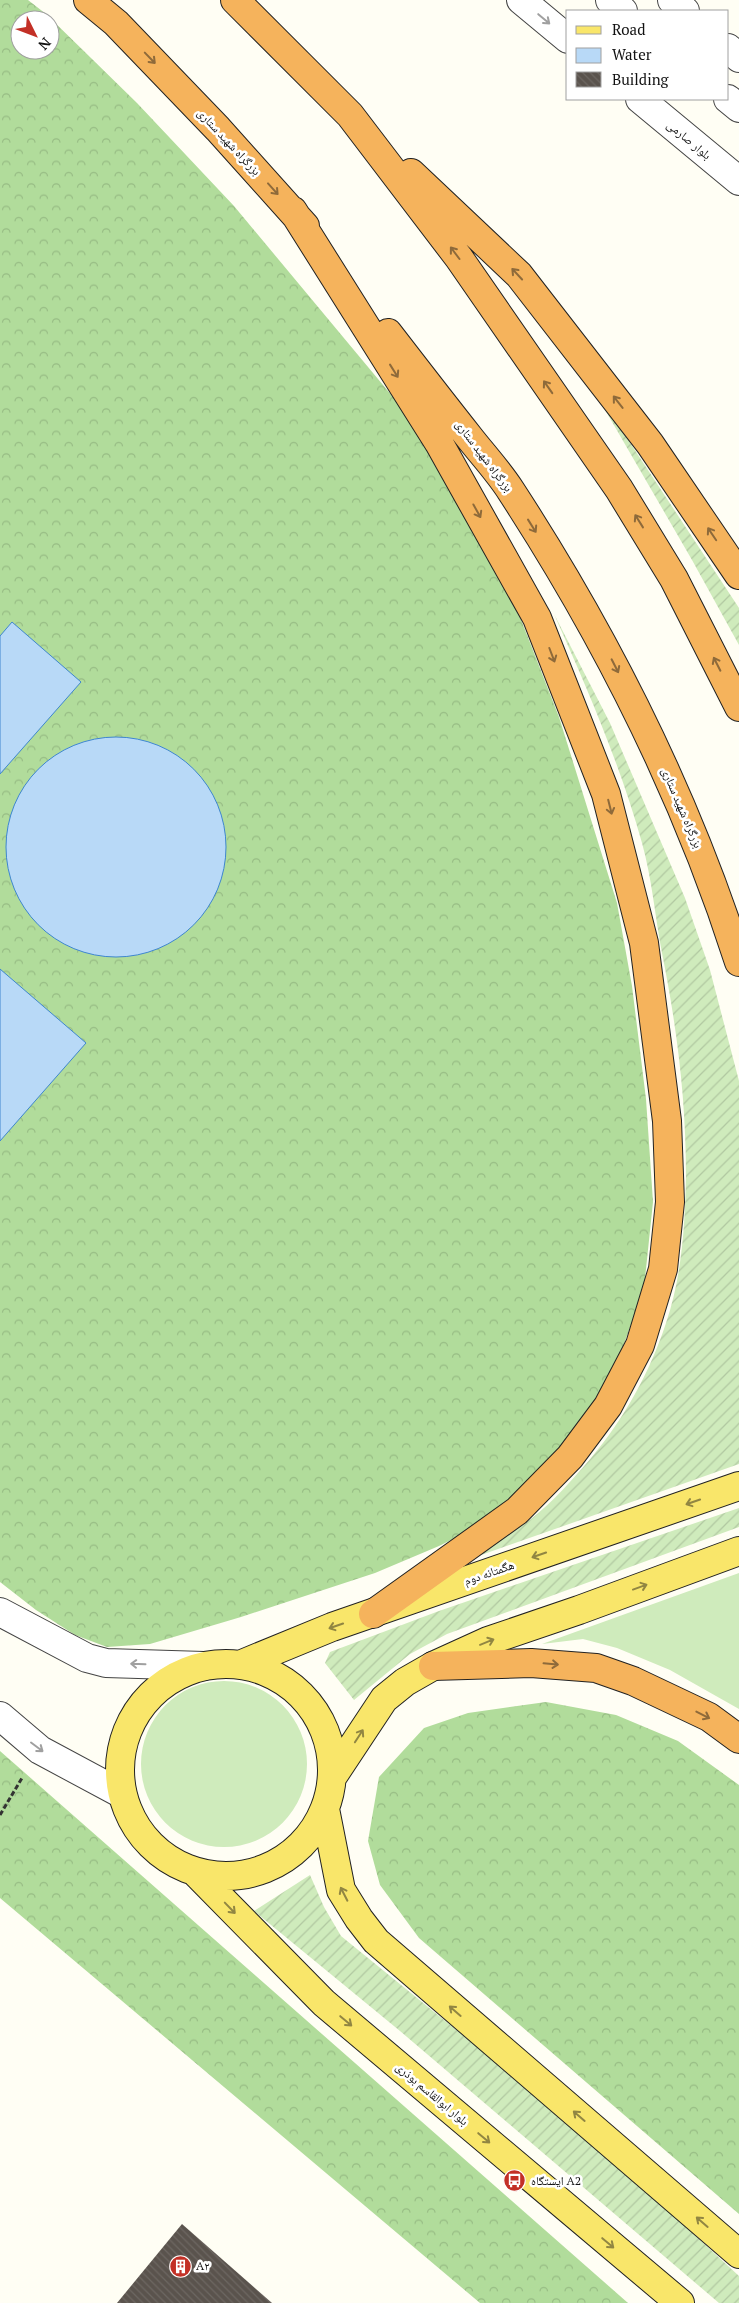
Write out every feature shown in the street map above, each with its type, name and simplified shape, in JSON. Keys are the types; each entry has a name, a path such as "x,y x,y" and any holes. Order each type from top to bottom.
{"highway":[{"name":"بزرگراه شهید ستاری","path":"88,0 116,23 218,129 294,212 510,490 595,627 641,716 682,804 719,899 739,962"},
{"path":"235,0 350,114 518,275 650,444 739,575"},
{"path":"255,0 266,32"},
{"path":"350,114 459,258 619,489 674,579 739,707"},
{"path":"294,212 439,443 537,618 606,794 644,943 668,1121 670,1202 663,1269 640,1345 608,1406 570,1457 517,1511 373,1614"},
{"path":"432,1666 531,1663 596,1668 633,1681 709,1718 739,1739"}],"main road":[{"name":"هگمتانه دوم","path":"242,1664 332,1627 739,1486"},
{"path":"332,1776 384,1699 405,1682 432,1666 488,1641 579,1610 739,1551"},
{"path":"242,1664 272,1673 298,1691 318,1716 330,1744 332,1776 325,1810 308,1837 285,1859 256,1872 224,1877 196,1873 170,1861 148,1844 131,1820 122,1794 120,1760 129,1728 147,1700 172,1678 204,1666 242,1664"},
{"path":"325,1810 341,1890 359,1919 376,1941 739,2254"},
{"name":"بلوار ابوالقاسم بوذری","path":"196,1873 324,2003 680,2303"}],"street":[{"path":"521,0 566,37"},
{"path":"610,0 622,10"},
{"path":"672,0 684,10"},
{"path":"729,49 739,58"},
{"name":"بلوار صارمی","path":"641,100 739,181"},
{"path":"729,100 739,108"},
{"path":"0,1612 87,1658 106,1663 204,1666"},
{"path":"0,1716 40,1750 122,1794"}],"path":[{"path":"0,1815 40,1750"}],"green space":[{"path":"0,0 28,0 41,10 10,10 10,60 60,60 60,28 137,103 234,206 403,409 440,470 520,617 559,717 617,903 632,986 646,1099 653,1202 644,1288 619,1358 599,1397 577,1432 504,1506 471,1530 439,1546 375,1573 241,1617 150,1644 107,1647 75,1635 36,1610 0,1582"},
{"path":"582,370 739,608 739,645 692,560"},
{"path":"554,614 610,723 685,898 710,970 739,1081 739,1464 453,1565 503,1538 531,1519 562,1490 603,1443 635,1394 660,1341 676,1287 682,1250 685,1213 686,1147 680,1064 648,870 624,784 591,698"},
{"path":"739,1508 739,1527 447,1634 410,1654 354,1700 325,1663 330,1652 439,1611"},
{"path":"739,1573 739,1709 670,1670 617,1648 583,1639 542,1644"},
{"path":"232,1681 256,1687 283,1705 301,1732 306,1748 306,1780 301,1796 283,1823 270,1833 248,1844 216,1847 192,1841 171,1828 160,1817 144,1788 141,1756 147,1732 160,1711 171,1700 200,1684"},
{"path":"546,1702 616,1715 678,1741 739,1785 739,2214 419,1938 380,1885 368,1841 379,1777 424,1728 468,1713"},
{"path":"0,1751 628,2303 480,2303 0,1898"},
{"path":"310,1875 324,1907 341,1936 595,2143 739,2276 739,2303 719,2303 400,2031 254,1911"}],"water":[{"path":"12,622 81,682 0,774 0,636"},
{"path":"105,737 127,737 158,745 177,755 194,769 208,786 218,805 224,825 226,847 224,869 218,889 208,908 194,925 177,939 148,953 127,957 105,957 84,953 64,944 46,932 31,917 19,899 10,879 6,858 6,836 10,815 19,795 31,777 46,762 64,750 84,741"},
{"path":"0,969 86,1043 0,1141"}],"building":[{"name":"A۲","path":"182,2224 272,2303 117,2303"}],"place":[{"name":"ایستگاه A2","path":"515,2181"},
{"name":"A۲","path":"180,2266"}]}
